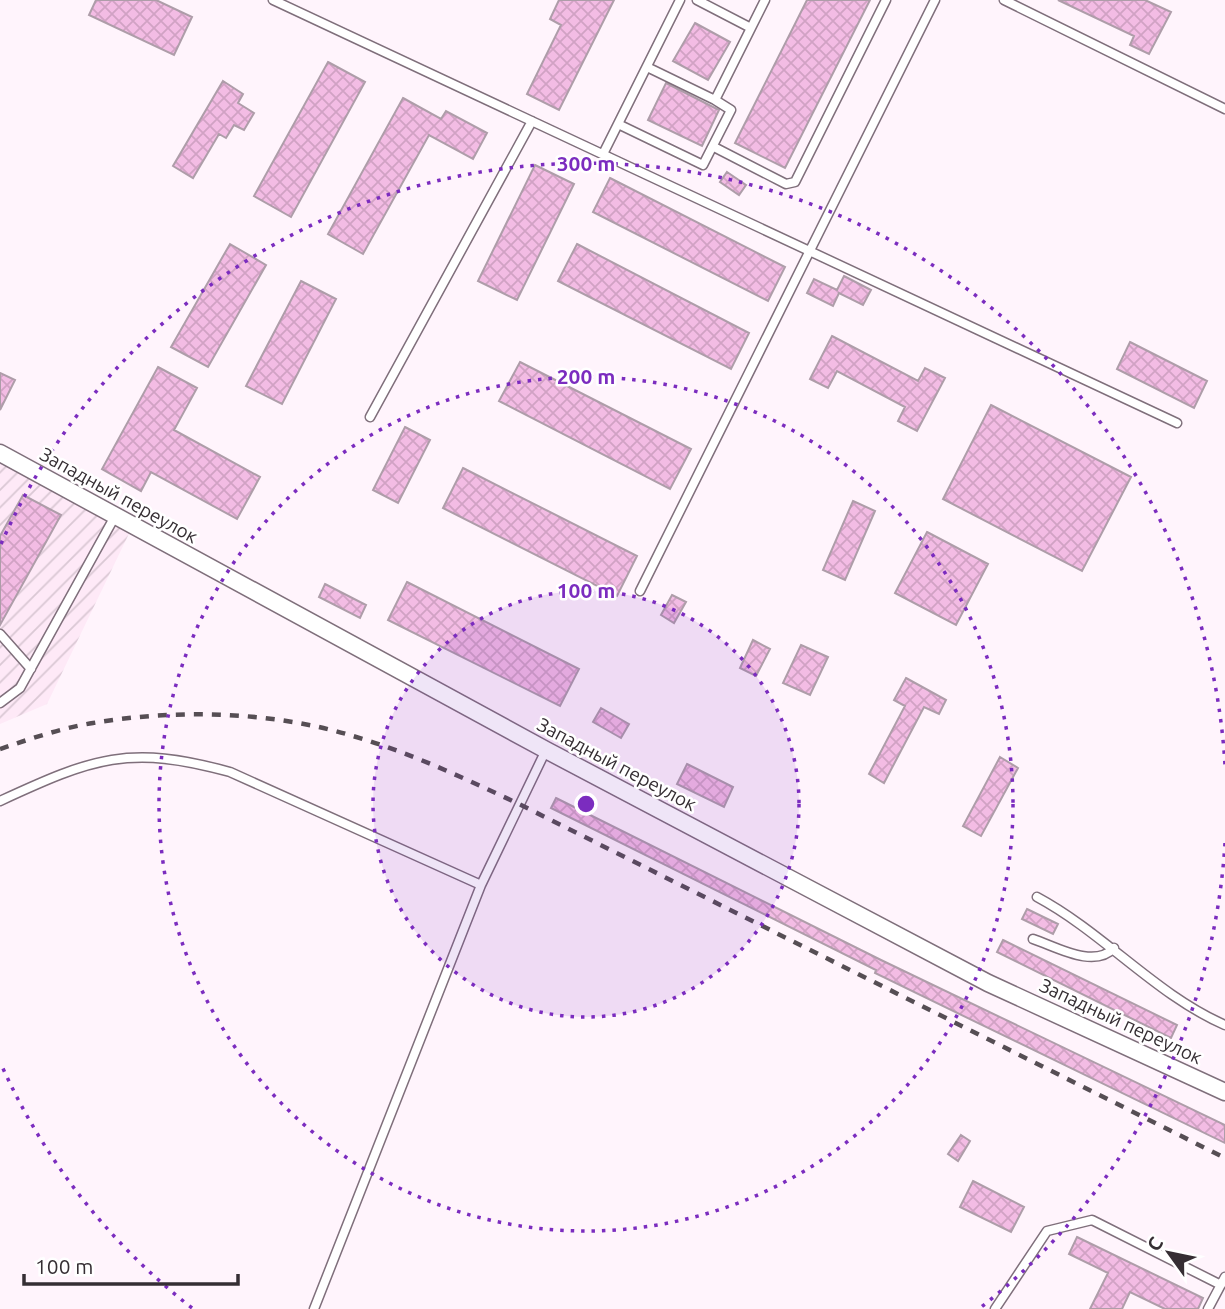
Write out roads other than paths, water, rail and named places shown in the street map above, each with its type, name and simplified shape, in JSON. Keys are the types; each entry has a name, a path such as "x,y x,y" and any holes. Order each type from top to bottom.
{"street":[{"name":"Западный переулок","path":"0,453 114,518 546,750 988,983 1225,1092"}],"lane":[{"path":"273,0 1177,423"},
{"path":"603,154 680,0"},
{"path":"697,0 751,28"},
{"path":"715,100 765,0"},
{"path":"714,147 786,184 795,182 886,0"},
{"path":"640,591 935,0"},
{"path":"1004,0 1225,109"},
{"path":"618,124 698,165 707,162 731,110 647,67"},
{"path":"370,417 532,121"},
{"path":"0,703 20,688 114,518"},
{"path":"0,634 31,669"},
{"path":"314,1309 481,885 546,750"},
{"path":"0,801 46,780 106,759 142,755 189,760 230,772 481,885"},
{"path":"1037,897 1078,920 1154,980 1225,1025"},
{"path":"1033,939 1093,959 1105,957 1114,948"},
{"path":"995,1309 1046,1231 1092,1220 1223,1281 1208,1309"}],"railway":[{"path":"0,749 81,725 191,714 290,721 353,736 396,750 521,805 1225,1158"}]}
